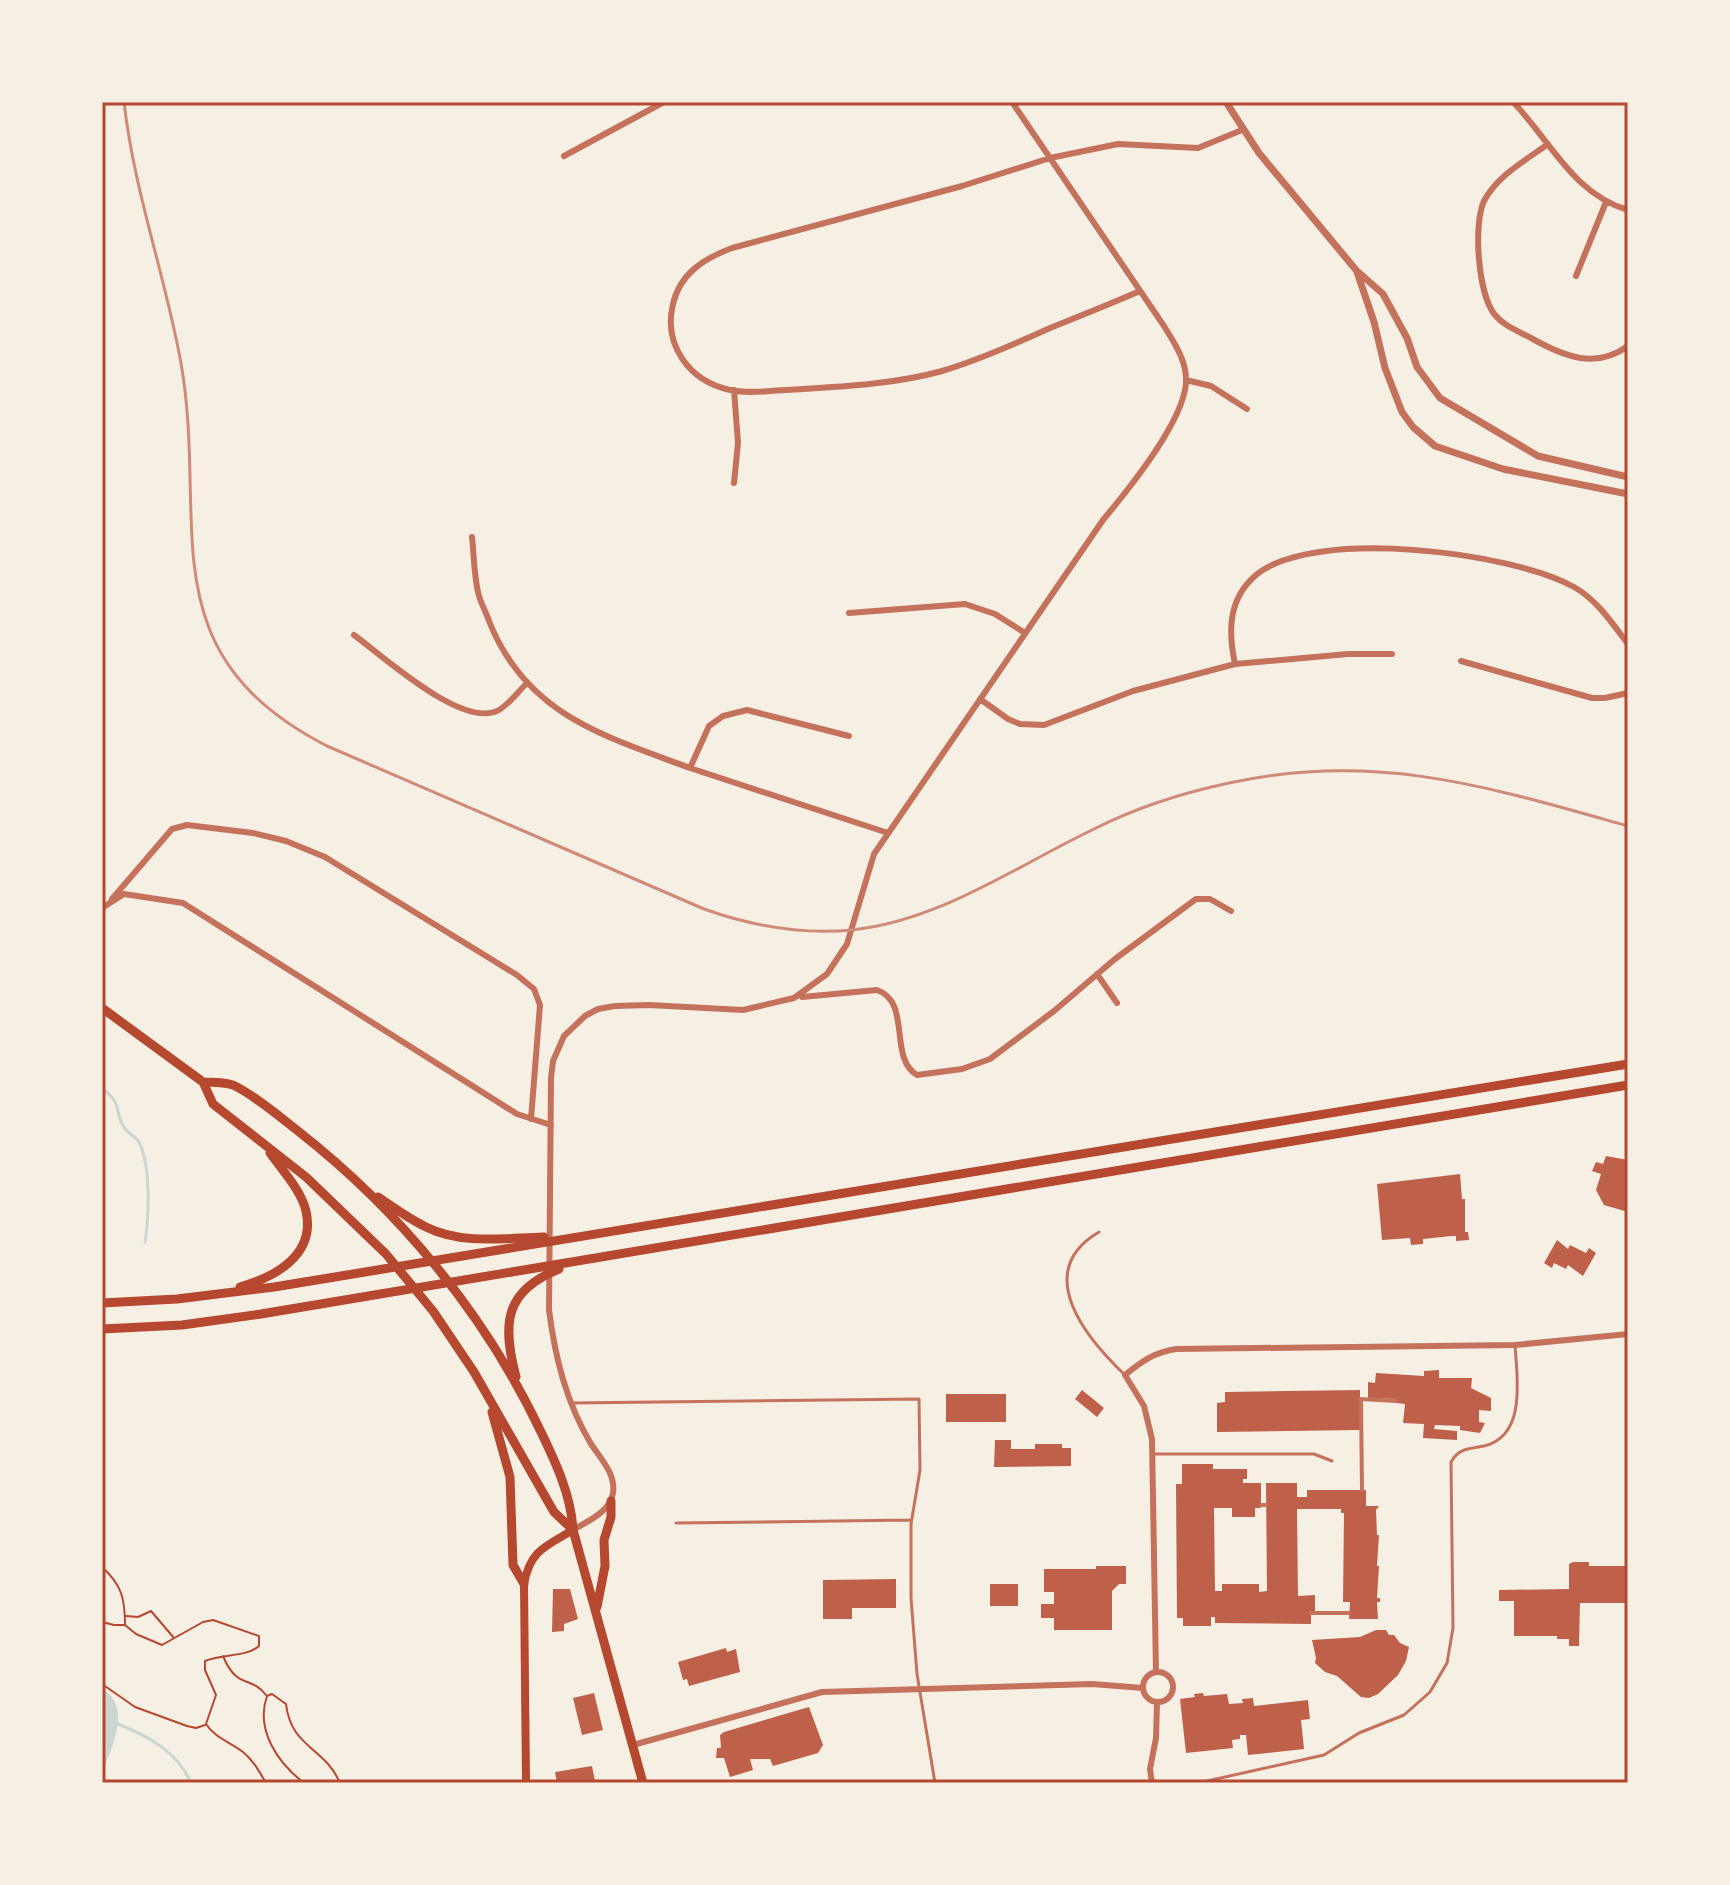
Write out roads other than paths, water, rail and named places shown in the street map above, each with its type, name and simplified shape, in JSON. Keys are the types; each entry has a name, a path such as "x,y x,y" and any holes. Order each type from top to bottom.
{"main road":[{"path":"102,1008 203,1082 234,1086 298,1131 365,1189 450,1283 518,1388 572,1506 573,1530 643,1783"},
{"path":"365,1189 412,1220 439,1232 486,1240 576,1237 1628,1064"},
{"path":"203,1082 213,1104 334,1202 397,1267 447,1331 554,1512 573,1530"},
{"path":"102,1329 233,1319 1628,1085"},
{"path":"206,1297 258,1282 280,1272 291,1262 305,1238 306,1211 301,1198 264,1143"},
{"path":"102,1303 206,1297 431,1262 524,1241"},
{"path":"518,1388 507,1332 512,1309 524,1289 543,1275 577,1262"},
{"path":"488,1397 510,1477 513,1565 524,1584"},
{"path":"597,1610 611,1501"},
{"path":"526,1783 524,1584 533,1556 573,1530"}],"street":[{"path":"564,156 664,102"},
{"path":"794,998 820,981 839,960 847,944 874,854 1103,520 1131,486 1179,410 1186,390 1182,358 1174,343 1012,102"},
{"path":"1226,102 1242,130 1356,270 1383,294 1407,338 1417,367 1440,398 1538,456 1628,477"},
{"path":"1513,102 1573,177 1606,202 1628,210"},
{"path":"1140,291 978,358 908,378 817,388 734,390 701,378 679,355 673,343 671,312 675,295 686,276 699,265 732,248 962,186 1050,158 1118,144 1198,148 1242,130"},
{"path":"1548,144 1499,181 1483,203 1477,233 1490,308 1504,324 1559,354 1585,360 1599,359 1628,346"},
{"path":"1576,276 1606,202"},
{"path":"1356,270 1374,322 1385,368 1402,412 1413,427 1435,446 1503,469 1628,494"},
{"path":"1186,380 1211,386 1247,409"},
{"path":"734,390 738,443 734,483"},
{"path":"472,537 478,592 499,645 526,684 562,713 601,735 690,768 888,833"},
{"path":"1235,664 1231,618 1241,592 1258,573 1296,557 1368,549 1446,552 1530,570 1561,581 1590,598 1628,644"},
{"path":"849,613 965,604 995,614 1025,633"},
{"path":"1621,634 1628,629"},
{"path":"354,635 444,702 473,714 497,711 526,684"},
{"path":"980,699 1020,724 1044,725 1133,691 1235,664 1348,654 1392,654"},
{"path":"1461,661 1592,698 1628,693"},
{"path":"690,768 709,726 723,716 747,710 849,736"},
{"path":"102,908 161,840 179,826 200,825 253,833 286,841 325,857 517,975 534,989 539,997 540,1021 531,1119"},
{"path":"112,899 124,894 183,903 510,1110 551,1125"},
{"path":"573,1530 601,1513 611,1501 613,1481 571,1403 558,1361 549,1310 553,1061 564,1036 585,1016 615,1006 743,1010 794,998 877,990 884,992 893,1005 906,1066 917,1075 962,1069 990,1059 1196,899 1210,899 1231,911"},
{"path":"1097,974 1117,1003"},
{"path":"1156,1672 1152,1454 1148,1416 1125,1375 1152,1355 1176,1349 1515,1345 1628,1334"},
{"path":"1362,1490 1360,1399 1396,1401"},
{"path":"1311,1613 1349,1613"},
{"path":"1156,1672 1165,1673 1173,1685 1168,1699 1157,1702 1146,1696 1143,1688 1148,1675 1156,1672"},
{"path":"633,1745 812,1694 1092,1684 1143,1688"},
{"path":"1152,1783 1150,1769 1156,1738 1157,1702"}],"lane":[{"path":"1099,1232 1076,1254 1069,1275 1069,1298 1083,1330 1125,1375"},
{"path":"1198,1783 1324,1755 1359,1733 1413,1709 1437,1683 1447,1663 1453,1628 1451,1462 1460,1451 1494,1442 1508,1428 1517,1396 1515,1345"},
{"path":"571,1403 919,1399 920,1470 911,1520 911,1598 935,1783"},
{"path":"1152,1454 1314,1454 1332,1461"},
{"path":"676,1523 911,1520"}],"waterway":[{"path":"102,1088 114,1100 122,1123 138,1140 143,1152 148,1191 145,1242"},
{"path":"118,1724 161,1746 178,1762 191,1783"}],"railway":[{"path":"124,102 135,168 181,363 188,422 196,580 208,626 231,669 270,709 327,746 704,909 740,920 795,930 852,930 915,916 976,890 1108,822 1142,808 1211,787 1283,774 1383,772 1432,778 1528,798 1628,826"}]}
